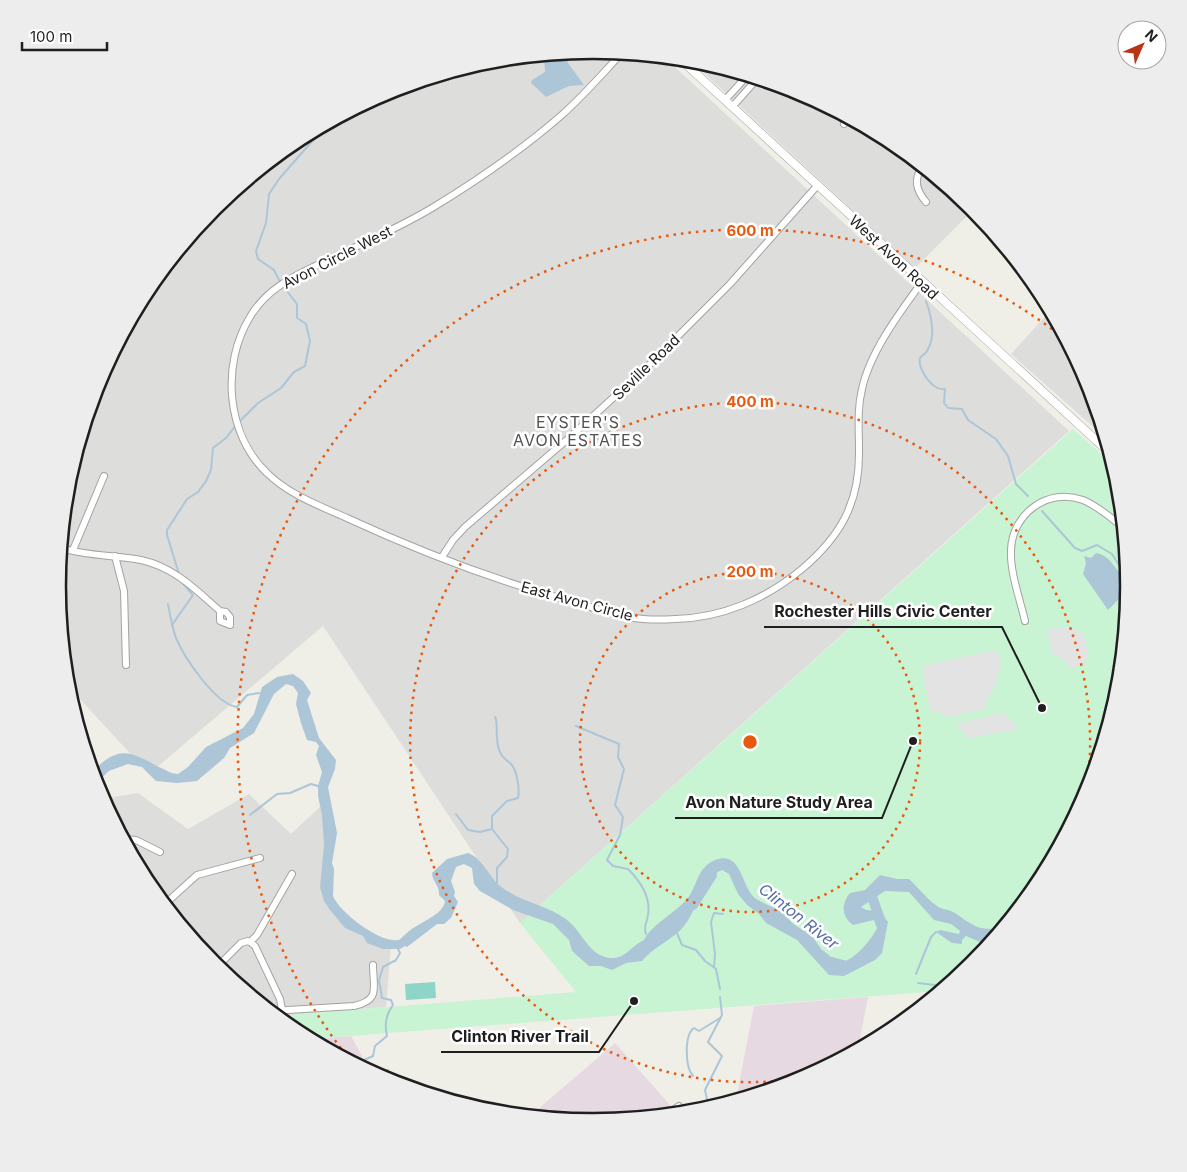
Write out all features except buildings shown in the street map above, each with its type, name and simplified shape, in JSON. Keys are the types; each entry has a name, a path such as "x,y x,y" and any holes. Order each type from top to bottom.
{"street":[{"name":"Avon Circle West","path":"442,558 361,525 300,496 269,476 258,464 243,436 231,394 234,358 242,331 260,303 283,282 428,210 523,147 563,114 616,60"},
{"name":"West Avon Road","path":"690,68 1102,445"},
{"path":"725,100 743,81"},
{"path":"732,107 753,84"},
{"path":"919,172 916,177 916,184 919,194 926,202"},
{"name":"Seville Road","path":"442,558 453,540 465,527 569,438 694,321 817,186"},
{"name":"East Avon Circle","path":"442,558 532,590 633,618 672,619 706,616 753,601 774,589 802,569 829,542 845,522 858,483 858,413 862,386 874,358 922,282"},
{"path":"72,550 104,476"},
{"path":"1025,621 1010,553 1015,530 1026,512 1045,500 1071,497 1090,503 1117,523"},
{"path":"67,549 140,560 168,569 180,576 220,611"},
{"path":"115,556 124,591 126,665"},
{"path":"131,839 160,852"},
{"path":"170,900 197,875 260,858"},
{"path":"223,961 241,944 250,942 261,930 292,874"},
{"path":"250,942 255,946 280,999 282,1010 354,1006 368,1003 372,999 373,993 372,965"}],"shaded area":[{"name":"EYSTER'S AVON ESTATES","path":"594,59 628,60 673,65 1069,431 520,923 323,626 149,774 78,697 67,620 67,552 76,483 94,417 106,384 137,322 155,293 197,238 221,213 273,168 330,129 360,113 424,87 457,77 525,63"},
{"path":"567,60 584,85 569,86 546,97 531,83 532,80 545,72 544,61"},
{"path":"701,70 763,87 795,99 857,129 914,168 966,213 968,215 915,268"},
{"path":"1046,316 1081,384 1097,430 1011,354"},
{"path":"1096,553 1101,554 1110,561 1121,576 1121,597 1108,610 1083,574 1086,563 1084,556 1091,558"},
{"path":"1072,627 1079,633 1083,632 1089,658 1084,660 1085,665 1070,669 1068,664 1058,656 1053,657 1047,629"},
{"path":"996,650 1001,659 999,674 995,675 997,682 985,704 986,709 948,717 935,711 931,714 923,673 925,671 922,666"},
{"path":"293,674 303,681 311,693 307,700 319,738 336,760 335,769 328,787 337,833 332,863 334,869 333,896 337,903 352,918 382,937 399,940 441,909 445,901 439,895 432,873 447,859 468,853 477,858 495,881 507,891 550,910 567,920 591,948 603,956 611,958 625,954 644,940 652,929 687,899 704,868 715,860 724,858 731,860 736,865 750,893 755,898 778,910 793,924 808,933 829,959 836,964 848,960 860,951 877,928 874,920 853,925 844,914 844,906 850,893 865,890 880,875 897,879 909,879 937,906 953,912 977,927 995,928 982,943 966,936 962,940 962,944 952,943 936,932 940,930 959,934 960,931 951,924 934,920 909,892 885,891 861,907 866,910 879,911 888,922 882,953 875,960 844,976 829,975 797,940 766,923 759,914 747,905 738,894 729,874 722,870 708,880 689,919 680,931 652,951 642,961 626,963 612,970 601,966 589,966 572,951 569,940 553,924 513,910 480,891 474,884 472,868 464,864 456,867 451,881 455,892 454,896 458,902 451,918 444,924 437,924 407,947 383,949 367,943 363,936 345,928 324,901 320,887 324,845 322,815 318,796 318,786 322,772 316,755 319,746 316,742 307,740 296,704 298,693 293,686 286,684 274,694 254,733 230,748 224,758 197,781 177,783 156,781 142,767 128,764 109,771 102,777 98,766 117,754 124,753 140,757 168,772 178,774 188,767 206,747 243,728 254,714 262,687 277,677"},
{"path":"1004,713 1019,729 968,738 955,724"},
{"path":"138,793 188,829 249,794 291,834 323,804 331,836 324,891 341,917 391,945 386,1007 288,1015 273,1004 221,959 175,907 137,850 111,798"},
{"path":"435,982 436,998 406,1000 405,984"},
{"path":"868,997 859,1041 827,1059 795,1073 737,1093 754,1006"},
{"path":"351,1036 365,1061 330,1043 322,1038"},
{"path":"615,1043 672,1107 628,1112 594,1113 537,1110"}],"green space":[{"path":"1073,429 1105,457 1111,483 1120,552 1120,620 1111,689 1093,755 1081,788 1066,819 1032,879 990,934 966,959 929,992 322,1038 288,1015 576,992 520,923"}],"waterway":[{"path":"280,282 274,270 258,259 256,251 266,223 269,194 279,179 313,140"},
{"path":"239,422 258,403 281,388 294,372 305,366 310,341 306,324 297,318 297,304 283,286"},
{"path":"926,301 931,319 932,338 927,350 920,358 923,373 935,386 945,389 944,403 948,408 962,409 968,420 996,439 1008,456 1016,484 1028,496"},
{"path":"179,574 167,530 187,499 198,492 206,481 211,470 213,448 226,438 236,425"},
{"path":"1042,511 1075,548 1082,551 1097,545 1112,554 1120,567"},
{"path":"172,625 193,595 181,581"},
{"path":"168,604 173,630 180,646 201,679 219,698 237,707 247,695 259,693"},
{"path":"495,717 498,747 502,756 513,767 518,780 519,790 518,798 507,801 492,816 492,829 508,849 507,857 497,868 497,883"},
{"path":"576,726 619,744 618,757 624,769 615,805 623,817 620,835 607,860 613,866 628,869 644,890 648,902 646,934"},
{"path":"250,815 277,794 290,793 311,784 318,786"},
{"path":"456,814 468,830 480,832 492,829"},
{"name":"Clinton River","path":"693,905 712,875"},
{"name":"Clinton River","path":"875,890 871,894 881,922"},
{"path":"714,967 715,954 711,922 714,913 723,914"},
{"path":"916,974 931,937 936,932"},
{"path":"677,933 682,945 696,950 705,961 716,969 720,989"},
{"path":"365,1061 364,1060 373,1056 375,1046 387,1036 386,1019 393,1005 391,1000 382,998 379,980 383,967 396,960 400,953 398,949"},
{"name":"Clinton River","path":"821,955 828,961 847,966 853,963"},
{"path":"918,983 936,986"},
{"path":"707,1100 705,1090 722,1056 708,1042 722,1015 720,997"},
{"path":"693,1076 687,1059 687,1044 691,1032 694,1028 699,1031 720,1018"},
{"path":"385,1070 388,1071"}],"place":[{"name":"Rochester Hills Civic Center","path":"1042,708"},
{"name":"Avon Nature Study Area","path":"913,741"},
{"name":"Clinton River Trail","path":"634,1001"}],"district":[{"name":"EYSTER'S AVON ESTATES","path":"578,431"}]}
